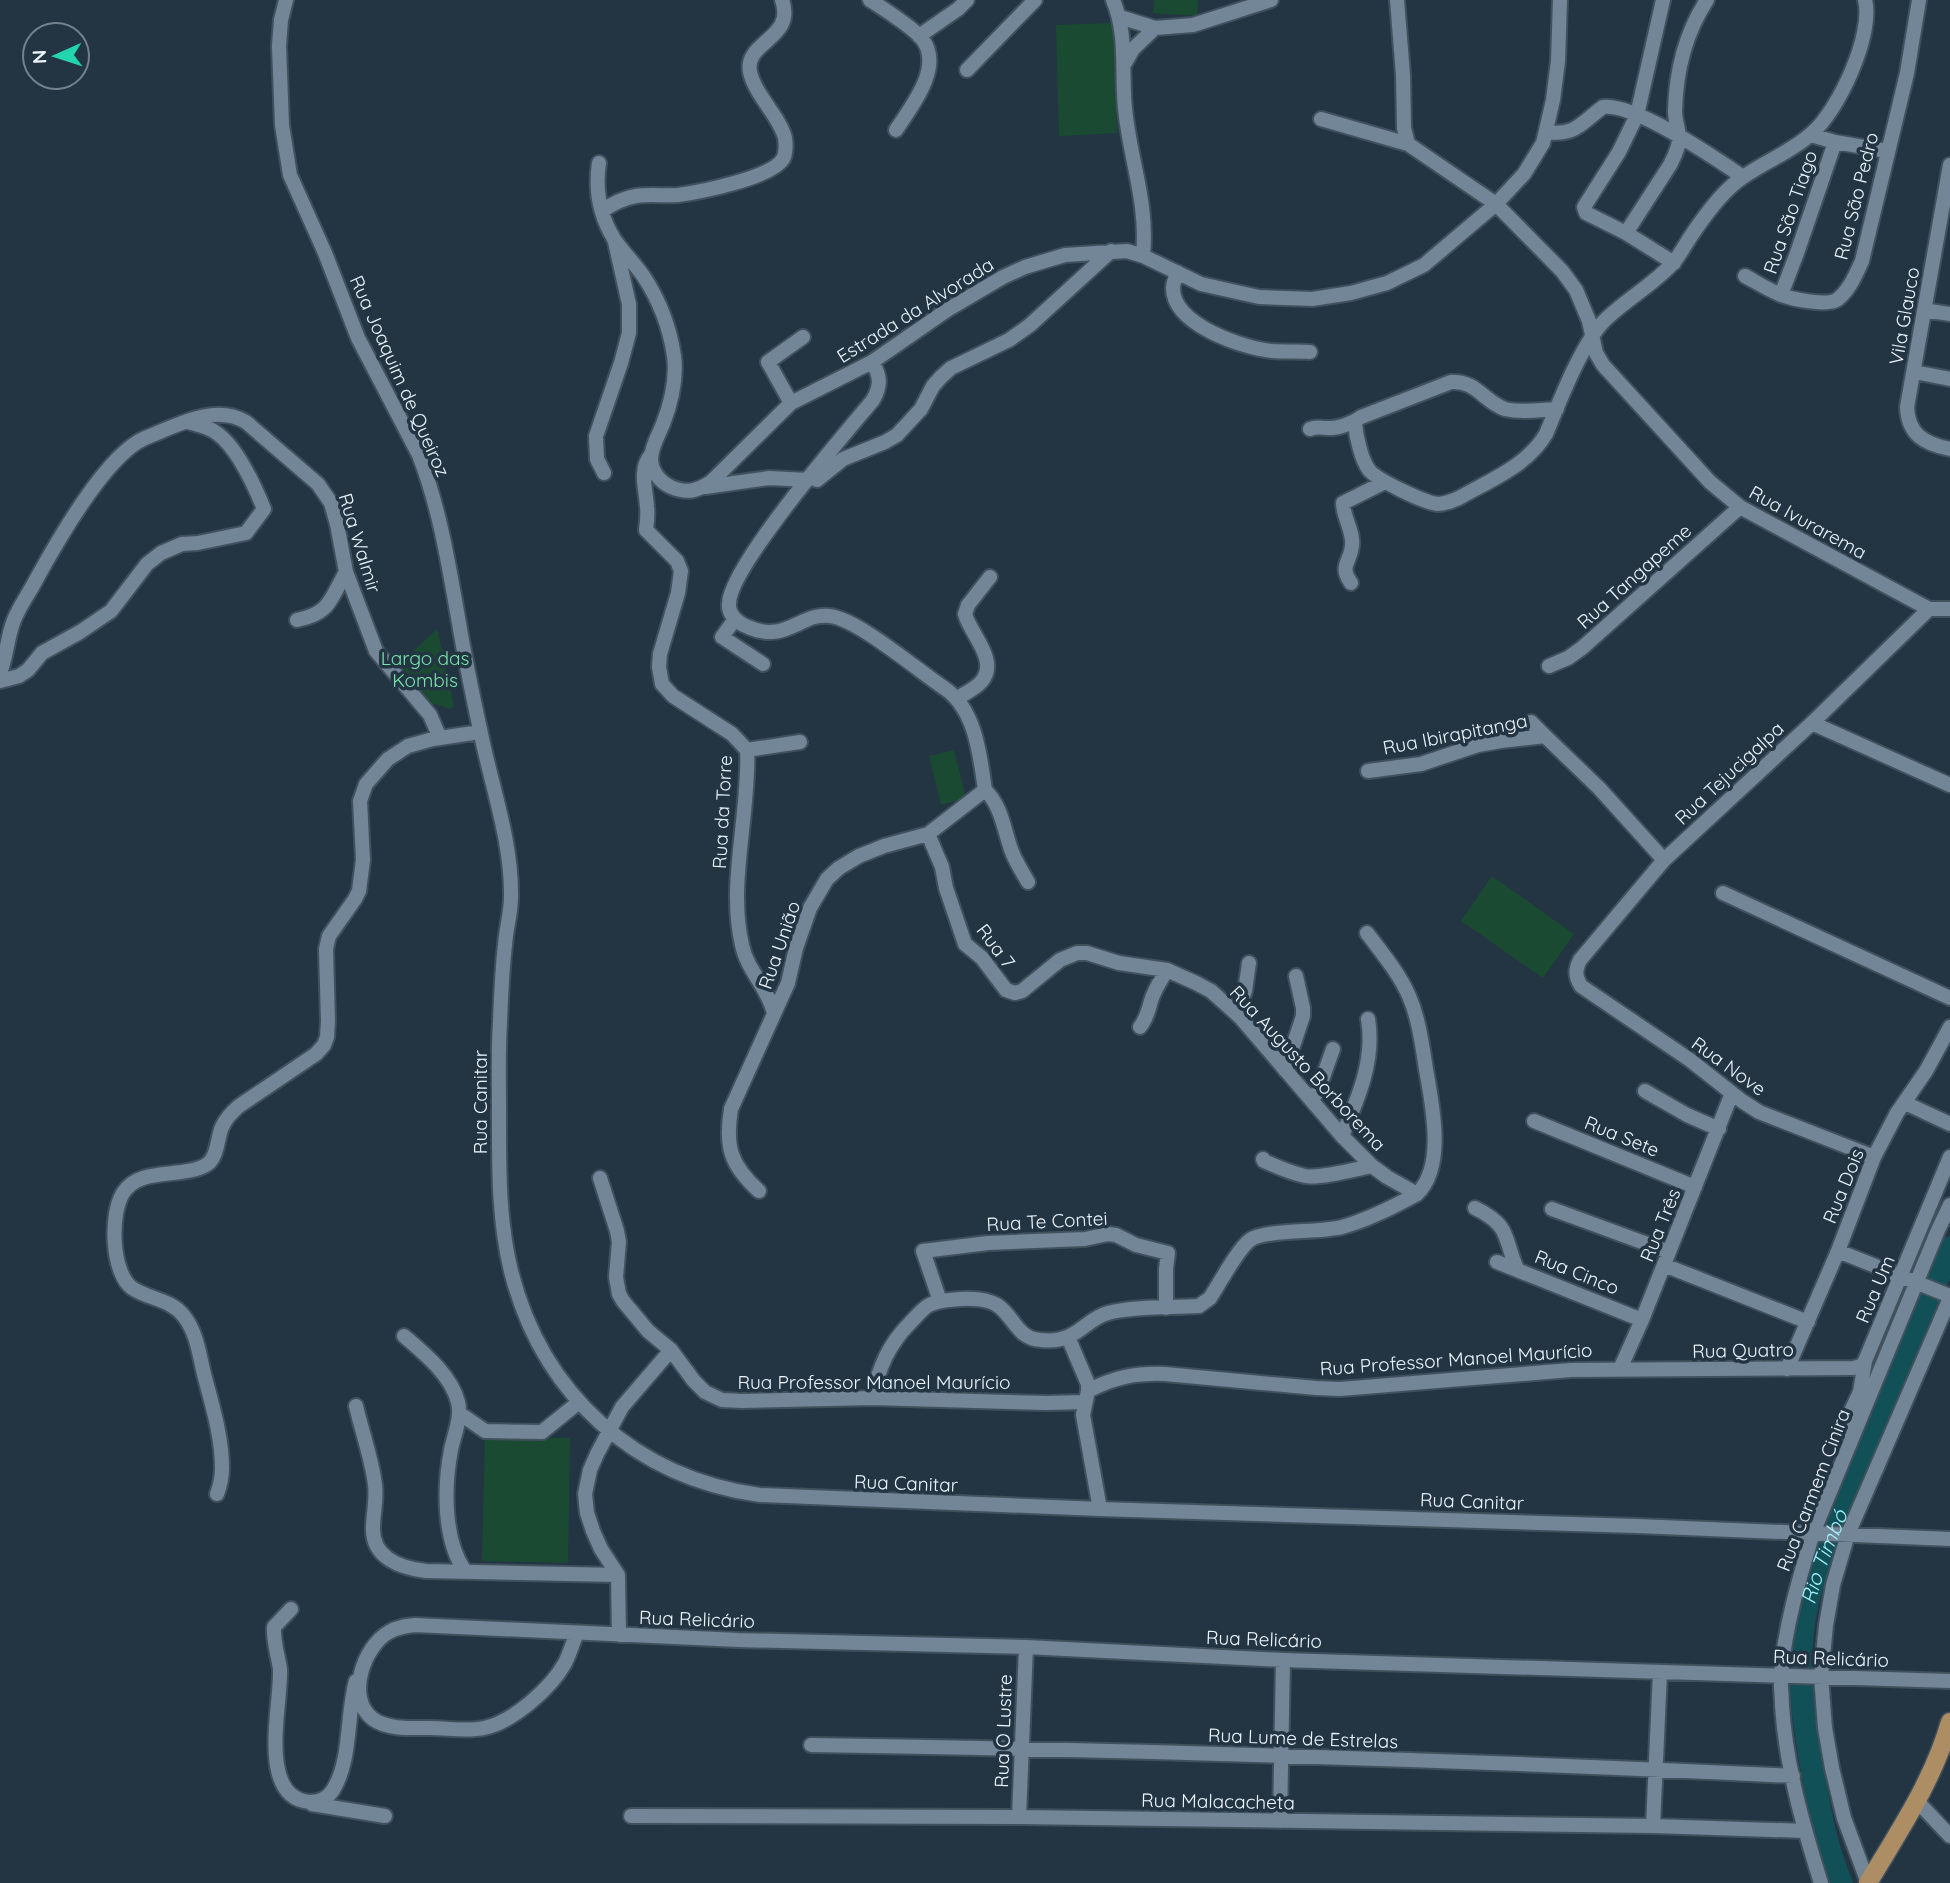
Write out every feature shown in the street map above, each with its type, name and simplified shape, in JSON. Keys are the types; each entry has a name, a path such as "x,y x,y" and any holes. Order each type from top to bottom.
{"main road":[{"path":"1868,1883 1934,1769 1950,1722"}],"street":[{"name":"Rua Joaquim de Queiroz","path":"286,0 279,46 282,125 290,175 325,253 358,338 419,455 426,475 451,580 480,732"},
{"path":"602,211 635,196 682,194 725,186 754,176 784,158 785,138 750,72 754,54 783,24 785,15 782,0"},
{"path":"870,0 919,36 927,48 928,71 919,94 896,130"},
{"path":"919,36 967,0"},
{"path":"967,70 1035,0"},
{"path":"1113,0 1120,17 1125,63 1126,117 1141,193 1144,220 1143,256"},
{"path":"1120,17 1155,27 1193,24 1270,0"},
{"path":"1396,0 1403,75 1404,128 1408,144"},
{"name":"Estrada da Alvorada","path":"703,487 720,474 791,403 872,362 947,310 1025,267 1065,255 1127,251 1201,284 1259,298 1312,299 1387,283 1424,265 1496,204 1524,174 1543,143 1558,61 1560,0"},
{"path":"1663,0 1637,115 1619,152 1585,204 1584,210 1674,262"},
{"path":"1626,233 1670,165 1679,144 1675,110 1681,64 1693,24 1707,0"},
{"name":"Rua São Pedro","path":"1745,276 1781,295 1829,303 1837,300 1853,280 1862,261 1906,73 1919,0"},
{"path":"1355,423 1367,467 1374,476 1438,503 1459,498 1527,458 1539,445 1592,337 1605,321 1674,262 1727,191 1743,177 1811,135 1829,116 1841,96 1858,52 1866,1"},
{"path":"1125,63 1133,49 1155,27"},
{"path":"1546,132 1568,133 1586,123 1603,107 1614,107 1637,115 1700,147 1743,177"},
{"name":"Rua Ivurarema","path":"1321,119 1408,144 1496,204 1562,271 1576,290 1589,321 1596,353 1603,365 1710,482 1740,507 1929,609 1950,610"},
{"path":"1811,135 1887,151"},
{"name":"Rua São Tiago","path":"1781,295 1835,142"},
{"path":"598,163 596,187 602,211 615,240 629,304 629,333 596,436 597,459 604,473"},
{"name":"Vila Glauco","path":"1950,165 1943,244 1924,310 1907,407 1911,427 1920,438 1931,445 1950,449"},
{"path":"615,240 653,293 674,357 672,391 650,456 654,472 667,485 689,491 769,478 808,480"},
{"path":"786,509 843,459 897,435 921,409 933,386 951,368 1009,340 1030,326 1111,251"},
{"path":"1177,272 1174,294 1184,313 1194,323 1256,348 1310,352"},
{"path":"1924,310 1950,314"},
{"path":"791,403 768,362 803,337"},
{"path":"872,362 879,378 879,389 873,400 749,559 734,586 729,603 731,614 750,628 774,632 822,616 839,618 870,636 958,698 969,718 985,790 998,807 1012,851 1028,882"},
{"path":"1914,372 1950,379"},
{"path":"1310,429 1317,426 1330,429 1355,423 1361,417 1451,382 1466,382 1504,408 1516,411 1557,409"},
{"name":"Rua Walmir","path":"0,673 14,620 58,538 114,464 134,443 188,422 212,414 238,417 318,484 331,503 346,572 376,652 430,715 440,738"},
{"path":"0,681 19,676 28,670 42,653 111,611 148,564 162,553 182,544 246,533 264,509 236,455 221,436 211,429 188,422"},
{"name":"Rua da Torre","path":"650,456 644,472 648,510 646,530 677,561 681,571 678,593 660,654 660,676 673,696 732,734 747,750 737,883 739,927 746,960 770,999 774,1013"},
{"path":"1351,583 1344,567 1352,540 1343,503 1385,482"},
{"name":"Rua Tangapeme","path":"1549,666 1569,658 1582,648 1740,507"},
{"path":"296,620 317,614 327,607 346,572"},
{"path":"958,698 982,682 986,672 984,652 965,614 990,577"},
{"name":"Rua Tejucigalpa","path":"1577,979 1576,968 1580,960 1664,860 1812,723 1929,609"},
{"path":"735,619 722,637 763,664"},
{"path":"1531,722 1545,736"},
{"path":"1812,723 1950,785"},
{"path":"217,1494 222,1471 221,1454 197,1342 191,1327 177,1308 138,1291 123,1279 118,1267 114,1233 118,1204 130,1185 144,1178 193,1170 209,1163 214,1157 222,1127 229,1116 239,1106 316,1054 324,1045 328,1021 326,949 329,936 359,891 363,860 360,801 366,784 388,759 408,746 480,732"},
{"name":"Rua Canitar","path":"480,732 507,843 511,899 500,1024 499,1160 502,1221 511,1270 524,1312 543,1352 579,1402 623,1442 676,1472 731,1491 795,1498 1637,1525 1950,1539"},
{"name":"Rua Ibirapitanga","path":"1368,771 1421,764 1478,745 1545,736 1600,788 1664,860"},
{"path":"747,750 800,742"},
{"name":"Rua União","path":"759,1191 742,1174 731,1154 728,1143 729,1120 735,1098 788,982 796,948 810,908 821,887 839,868 859,856 928,834 985,790"},
{"name":"Rua 7","path":"928,834 942,867 946,888 965,944 986,963 1006,990 1015,993 1022,991 1060,960 1077,953 1087,953"},
{"path":"1723,893 1950,998"},
{"path":"872,1398 883,1360 890,1347 902,1330 929,1305 965,1298 984,1300 996,1304 1019,1332 1028,1337 1039,1340 1068,1337 1093,1318 1107,1313 1199,1306 1210,1298 1242,1249 1256,1237 1339,1227 1361,1221 1417,1194 1423,1188 1430,1170 1435,1139 1434,1115 1423,1050 1409,995 1367,933"},
{"name":"Rua Augusto Borborema","path":"1087,953 1119,964 1167,970 1211,991 1237,1014 1342,1136 1372,1166 1417,1194"},
{"path":"1237,1014 1245,991 1249,963"},
{"path":"1140,1027 1148,1016 1150,1003 1167,970"},
{"path":"1285,1070 1303,1016 1296,976"},
{"name":"Rua Nove","path":"1577,979 1581,986 1592,994 1690,1060 1759,1111 1874,1157"},
{"path":"1342,1136 1359,1096 1367,1065 1370,1049 1368,1019"},
{"name":"Rua Dois","path":"1787,1368 1838,1251 1874,1157 1897,1113 1926,1071 1950,1027"},
{"path":"1312,1099 1318,1091 1333,1049"},
{"path":"1645,1091 1687,1115 1719,1129"},
{"name":"Rua Três","path":"1620,1369 1732,1093"},
{"path":"1905,1103 1950,1124"},
{"name":"Rua Sete","path":"1534,1121 1695,1187"},
{"name":"Rua Um","path":"1850,1439 1851,1411 1860,1392 1865,1361 1950,1157"},
{"path":"1264,1159 1287,1172 1306,1176 1372,1166"},
{"name":"Rua Professor Manoel Maurício","path":"600,1178 619,1242 615,1277 620,1294 640,1323 671,1350 694,1381 705,1392 722,1400 872,1398 1046,1403 1086,1397 1116,1378 1144,1373 1340,1389 1534,1373 1620,1369"},
{"name":"Rua Carmem Cinira","path":"1821,1883 1805,1831 1784,1729 1784,1675 1799,1579 1850,1439 1919,1283 1950,1205"},
{"path":"1475,1208 1501,1225 1517,1269"},
{"path":"1552,1209 1808,1322"},
{"name":"Rua Te Contei","path":"940,1301 923,1251 1108,1234 1136,1245 1168,1252 1166,1308"},
{"path":"1838,1251 1948,1296 1846,1534 1833,1585 1817,1676 1832,1768 1844,1818 1868,1883"},
{"name":"Rua Cinco","path":"1497,1262 1642,1320"},
{"path":"404,1336 448,1379 458,1404 459,1413 446,1489 452,1542 457,1559 465,1571"},
{"path":"1068,1337 1088,1384 1083,1415 1100,1509"},
{"path":"619,1635 618,1575 593,1531 585,1494 590,1470 622,1407 671,1350"},
{"name":"Rua Quatro","path":"1620,1369 1853,1368 1861,1366 1865,1361"},
{"path":"459,1413 485,1431 542,1432 579,1402"},
{"path":"356,1406 375,1484 375,1544 386,1557 404,1567 426,1571 618,1575"},
{"path":"291,1609 274,1627 279,1669 275,1743 280,1778 284,1787 307,1802 319,1806 385,1816"},
{"name":"Rua Relicário","path":"307,1802 328,1796 339,1776 352,1698 360,1670 380,1639 387,1633 415,1625 619,1635 1026,1647 1283,1660 1950,1681"},
{"path":"360,1670 358,1681 366,1711 379,1722 413,1728 477,1730 501,1722 526,1706 544,1689 566,1661 577,1633"},
{"name":"Rua O Lustre","path":"1019,1816 1026,1647"},
{"path":"1280,1821 1283,1660"},
{"path":"1653,1826 1660,1672"},
{"name":"Rua Lume de Estrelas","path":"811,1745 1282,1756 1793,1776"},
{"path":"1917,1801 1950,1836"},
{"name":"Rua Malacacheta","path":"631,1816 1019,1816 1805,1831"}],"green space":[{"path":"1154,0 1198,0 1197,16 1153,13"},
{"path":"1113,23 1117,133 1059,136 1056,25"},
{"name":"Largo das Kombis","path":"437,629 454,706 450,709 426,701 396,667"},
{"path":"954,750 966,798 941,805 929,756"},
{"path":"1492,876 1574,934 1543,978 1461,921"},
{"path":"485,1437 570,1438 568,1563 482,1561"}],"waterway":[{"name":"Rio Timbó","path":"1841,1883 1825,1832 1806,1735 1801,1670 1803,1626 1816,1572 1950,1248"}]}
